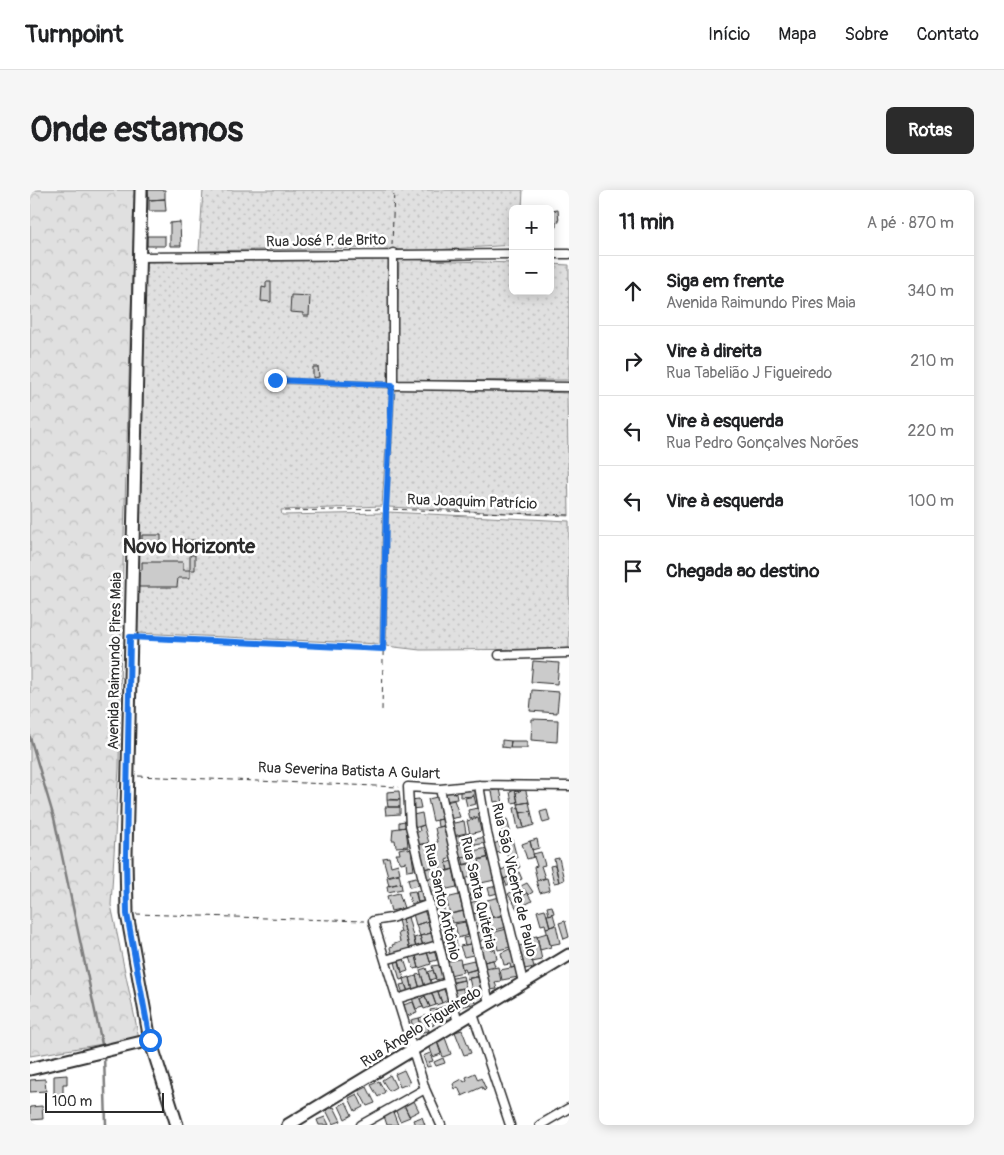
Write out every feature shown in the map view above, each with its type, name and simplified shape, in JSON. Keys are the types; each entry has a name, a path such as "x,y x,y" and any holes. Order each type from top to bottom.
{"street":[{"name":"Avenida Raimundo Pires Maia","path":"142,190 130,637 127,914 150,1040"},
{"name":"Rua José P. de Brito","path":"139,257 393,253 509,254"},
{"path":"393,253 392,385 569,387"},
{"path":"554,254 569,254"},
{"path":"499,655 569,653"},
{"name":"Rua Severina Batista A Gulart","path":"408,787 440,789 479,784 569,786"},
{"name":"Rua São Vicente de Paulo","path":"479,784 488,833 524,982"},
{"name":"Rua Santo Antônio","path":"408,787 410,826 458,1023"},
{"name":"Rua Santa Quitéria","path":"440,789 489,1002"},
{"path":"430,904 391,918 373,921 425,1089 440,1125"},
{"path":"384,960 438,945"},
{"name":"Rua Ângelo Figueiredo","path":"288,1125 569,955"},
{"path":"397,998 447,983"},
{"path":"473,1014 510,1125"},
{"path":"30,1069 150,1040 176,1125"},
{"path":"30,1060 104,1051"},
{"path":"361,1125 425,1089"},
{"path":"540,1125 569,1108"}],"path":[{"path":"393,253 391,241 394,190"},
{"path":"275,380 392,385 386,509 382,710"},
{"name":"Rua Joaquim Patrício","path":"285,511 386,509 569,515"},
{"path":"130,637 383,649"},
{"name":"Rua Severina Batista A Gulart","path":"128,776 408,787"},
{"path":"127,914 373,921"}],"green space":[{"path":"30,190 135,190 121,630 119,768 111,905 139,1038 30,1056"},
{"path":"203,190 523,190 522,205 509,205 509,245 419,251 368,248 199,251"},
{"path":"399,259 509,263 509,295 554,295 554,264 569,265 569,380 396,381"},
{"path":"392,260 390,382 270,378 271,383 390,388 382,506 281,510 282,515 383,513 380,644 136,633 145,262"},
{"path":"457,388 567,393 569,516 388,507 395,389"},
{"path":"388,512 569,521 569,649 420,650 386,646"}],"building":[{"path":"148,190 165,190 165,199 149,200"},
{"path":"165,199 166,211 149,211 149,200"},
{"path":"554,210 558,210 559,222 556,223 556,228 554,228"},
{"path":"180,222 181,246 170,246 170,223"},
{"path":"147,236 165,236 165,246 147,246"},
{"path":"266,282 271,282 271,302 261,301 262,287 266,288"},
{"path":"291,295 310,296 309,316 303,316 303,313 290,312"},
{"path":"313,367 318,367 319,377 313,378"},
{"path":"142,535 161,535 161,545 142,545"},
{"path":"178,540 195,540 195,549 178,549"},
{"path":"190,555 195,555 195,570 190,570"},
{"path":"142,562 183,562 183,570 190,570 190,578 178,578 177,587 136,587 136,570 142,570"},
{"path":"533,661 559,663 557,684 531,682"},
{"path":"532,690 559,692 557,713 530,711"},
{"path":"532,719 558,720 557,742 531,740"},
{"path":"502,740 511,741 510,748 502,747"},
{"path":"511,741 527,741 527,748 510,748"},
{"path":"460,788 474,788 474,796 460,797"},
{"path":"525,788 529,802 518,804 516,793"},
{"path":"455,789 457,799 445,801 443,791"},
{"path":"500,789 503,803 499,804 499,801 494,802 492,791"},
{"path":"515,790 518,802 512,803 510,792"},
{"path":"399,791 400,800 387,799 387,792"},
{"path":"474,796 476,804 467,806 465,798"},
{"path":"437,797 442,819 433,821 428,799"},
{"path":"419,799 421,808 411,809 410,800"},
{"path":"387,800 400,800 400,807 388,807"},
{"path":"454,800 460,817 449,819 446,802"},
{"path":"529,802 531,811 520,813 518,804"},
{"path":"385,807 400,807 400,814 386,815"},
{"path":"519,807 524,828 518,829 514,808"},
{"path":"478,808 480,816 470,819 468,810"},
{"path":"547,810 550,821 543,823 540,812"},
{"path":"531,811 534,825 524,828 520,813"},
{"path":"422,813 424,825 414,828 413,815"},
{"path":"478,818 481,831 470,834 467,821"},
{"path":"442,819 444,826 438,827 437,820"},
{"path":"507,819 510,831 502,833 499,821"},
{"path":"450,820 453,820 454,823 464,821 466,833 453,836 455,828 452,829"},
{"path":"405,821 406,827 399,828 399,822"},
{"path":"424,825 429,843 417,845 415,833 420,831 419,827"},
{"path":"444,826 451,858 446,860 448,871 442,872 434,843 438,842 435,828"},
{"path":"406,827 408,846 396,847 395,840 392,840 393,829"},
{"path":"469,833 470,840 455,843 454,837"},
{"path":"485,837 487,843 475,845 471,840"},
{"path":"512,839 517,858 509,861 503,842"},
{"path":"537,839 539,848 532,850 530,841"},
{"path":"530,841 534,857 527,859 522,844"},
{"path":"468,842 468,846 471,845 473,855 459,858 456,845"},
{"path":"499,842 502,852 496,853 493,844"},
{"path":"429,843 436,866 424,869 419,845"},
{"path":"408,847 408,850 411,849 414,870 407,871 406,862 401,863 396,854 400,854 399,849"},
{"path":"488,848 490,857 475,860 473,851"},
{"path":"541,852 545,865 541,866 545,878 537,880 534,867 537,866 533,854"},
{"path":"471,855 473,863 464,865 462,857"},
{"path":"389,857 391,866 398,864 400,873 388,876 383,858"},
{"path":"490,857 495,880 481,883 478,870 481,869 479,860"},
{"path":"559,858 564,880 559,882 554,859"},
{"path":"452,861 454,869 448,871 446,863"},
{"path":"517,861 520,867 514,871 510,864"},
{"path":"471,863 476,876 463,879 460,865"},
{"path":"511,865 515,874 504,879 500,871"},
{"path":"555,865 559,882 554,883 550,866"},
{"path":"436,866 438,876 426,879 424,869"},
{"path":"453,869 457,887 447,889 441,876 446,875 445,871"},
{"path":"519,872 522,879 507,886 504,879"},
{"path":"399,874 401,883 389,886 387,877"},
{"path":"438,876 440,886 437,887 438,891 441,890 446,921 435,923 426,879"},
{"path":"416,877 419,885 410,887 408,879"},
{"path":"547,878 550,890 540,893 536,881"},
{"path":"401,883 402,889 388,892 387,886"},
{"path":"527,883 533,892 528,895 524,889 521,891 519,887"},
{"path":"477,884 480,897 468,900 465,886"},
{"path":"497,886 498,893 490,895 488,888"},
{"path":"519,887 524,895 513,902 508,894"},
{"path":"421,890 424,901 418,902 416,891"},
{"path":"415,891 418,902 411,904 408,892"},
{"path":"399,893 404,908 391,911 387,896"},
{"path":"527,893 532,901 517,909 513,902"},
{"path":"459,895 463,911 450,914 446,898"},
{"path":"500,897 504,915 493,918 487,900"},
{"path":"481,900 483,911 471,914 469,903"},
{"path":"552,906 554,913 549,915 547,907"},
{"path":"423,907 428,921 416,925 412,910"},
{"path":"545,909 550,927 546,928 545,924 541,925 537,911"},
{"path":"465,911 467,921 452,923 450,914"},
{"path":"480,912 481,920 488,918 489,924 473,927 471,914"},
{"path":"553,914 556,925 550,927 547,915"},
{"path":"504,915 507,927 491,931 488,918"},
{"path":"408,917 416,948 410,950 402,919"},
{"path":"402,919 405,931 401,932 398,920"},
{"path":"428,921 431,933 420,936 416,925"},
{"path":"446,921 452,939 440,943 435,923"},
{"path":"565,921 569,937 564,939 559,923"},
{"path":"465,922 468,935 458,938 455,924"},
{"path":"556,925 560,943 550,945 546,928"},
{"path":"507,929 511,947 498,950 497,945 494,945 491,933"},
{"path":"405,931 410,950 392,955 390,948 393,947 392,945 400,942 398,933"},
{"path":"485,931 487,939 478,942 476,933"},
{"path":"431,933 434,943 423,946 420,936"},
{"path":"547,933 551,947 540,950 537,936"},
{"path":"420,936 423,946 416,948 414,938"},
{"path":"537,936 542,960 532,962 526,938"},
{"path":"469,937 470,944 465,945 463,938"},
{"path":"456,940 457,947 441,950 440,943"},
{"path":"470,944 473,955 464,957 460,946"},
{"path":"528,944 534,967 525,969 519,946"},
{"path":"490,945 491,950 495,949 497,959 484,962 480,947"},
{"path":"452,948 454,960 443,962 441,950"},
{"path":"512,948 516,967 511,968 510,964 504,965 501,953"},
{"path":"434,950 437,960 430,962 427,952"},
{"path":"427,952 431,964 419,968 416,956"},
{"path":"416,956 419,968 414,969 410,957"},
{"path":"404,959 408,971 402,973 399,961"},
{"path":"460,959 463,972 450,975 447,961"},
{"path":"474,960 476,969 466,972 465,968 462,969 461,963"},
{"path":"493,960 495,966 486,968 484,962"},
{"path":"399,961 404,979 400,980 395,962"},
{"path":"439,965 443,978 436,980 432,966"},
{"path":"498,967 501,981 495,982 497,989 490,990 486,969"},
{"path":"516,967 518,977 502,980 500,970"},
{"path":"426,968 432,985 425,987 420,970"},
{"path":"478,969 480,976 467,979 466,972"},
{"path":"433,970 436,978 430,980 428,972"},
{"path":"421,974 425,987 420,989 416,975"},
{"path":"416,976 420,989 413,991 410,978"},
{"path":"463,976 464,980 448,983 448,979"},
{"path":"410,977 413,991 408,992 404,979"},
{"path":"478,977 482,997 474,999 475,1003 470,1005 468,992 472,991 469,978"},
{"path":"464,980 466,988 453,990 452,983"},
{"path":"405,984 408,992 403,994 400,985"},
{"path":"443,987 448,1000 442,1003 437,989"},
{"path":"463,988 465,1001 468,1000 469,1005 457,1008 453,990"},
{"path":"437,989 442,1003 436,1005 431,991"},
{"path":"431,991 436,1005 430,1007 424,994"},
{"path":"419,996 423,1007 416,1009 412,998"},
{"path":"425,996 430,1007 424,1009 420,999"},
{"path":"413,1002 417,1013 407,1016 403,1005"},
{"path":"448,1005 452,1019 439,1022 436,1009"},
{"path":"436,1009 439,1022 434,1023 430,1010"},
{"path":"431,1015 434,1025 428,1027 425,1016"},
{"path":"425,1016 429,1031 423,1032 419,1018"},
{"path":"419,1018 423,1032 415,1034 411,1020"},
{"path":"462,1030 471,1053 464,1055 455,1032"},
{"path":"444,1035 451,1054 443,1057 436,1038"},
{"path":"437,1042 441,1054 433,1057 429,1045"},
{"path":"430,1053 433,1061 429,1062 431,1066 427,1067 423,1056"},
{"path":"443,1058 445,1063 436,1066 434,1062"},
{"path":"404,1070 410,1083 400,1087 395,1074"},
{"path":"475,1073 478,1080 481,1078 486,1089 484,1091 482,1087 462,1096 458,1087 455,1089 453,1084 462,1079 464,1082 467,1080 466,1077"},
{"path":"67,1075 67,1084 63,1084 63,1096 54,1096 54,1076"},
{"path":"390,1075 396,1087 389,1091 382,1080"},
{"path":"45,1079 46,1091 30,1092 30,1080"},
{"path":"379,1081 385,1092 378,1097 371,1085"},
{"path":"367,1087 375,1103 367,1106 359,1091"},
{"path":"357,1094 363,1107 355,1111 349,1098"},
{"path":"413,1099 419,1111 409,1116 403,1103"},
{"path":"346,1102 352,1115 345,1119 339,1106"},
{"path":"404,1105 410,1117 400,1121 395,1109"},
{"path":"42,1106 43,1119 30,1120 30,1107"},
{"path":"334,1107 341,1121 333,1124 326,1110"},
{"path":"393,1112 398,1125 387,1125 384,1116"},
{"path":"325,1117 329,1125 319,1125 317,1120"},
{"path":"422,1117 425,1125 415,1125 413,1120"}],"waterway":[{"path":"30,737 54,818 103,1049"},
{"path":"104,1054 106,1125"}],"district":[{"name":"Novo Horizonte","path":"189,546"}],"route":[{"path":"150,1040 127,914 126,855 130,637 383,649 386,509 392,385 275,380"}]}
